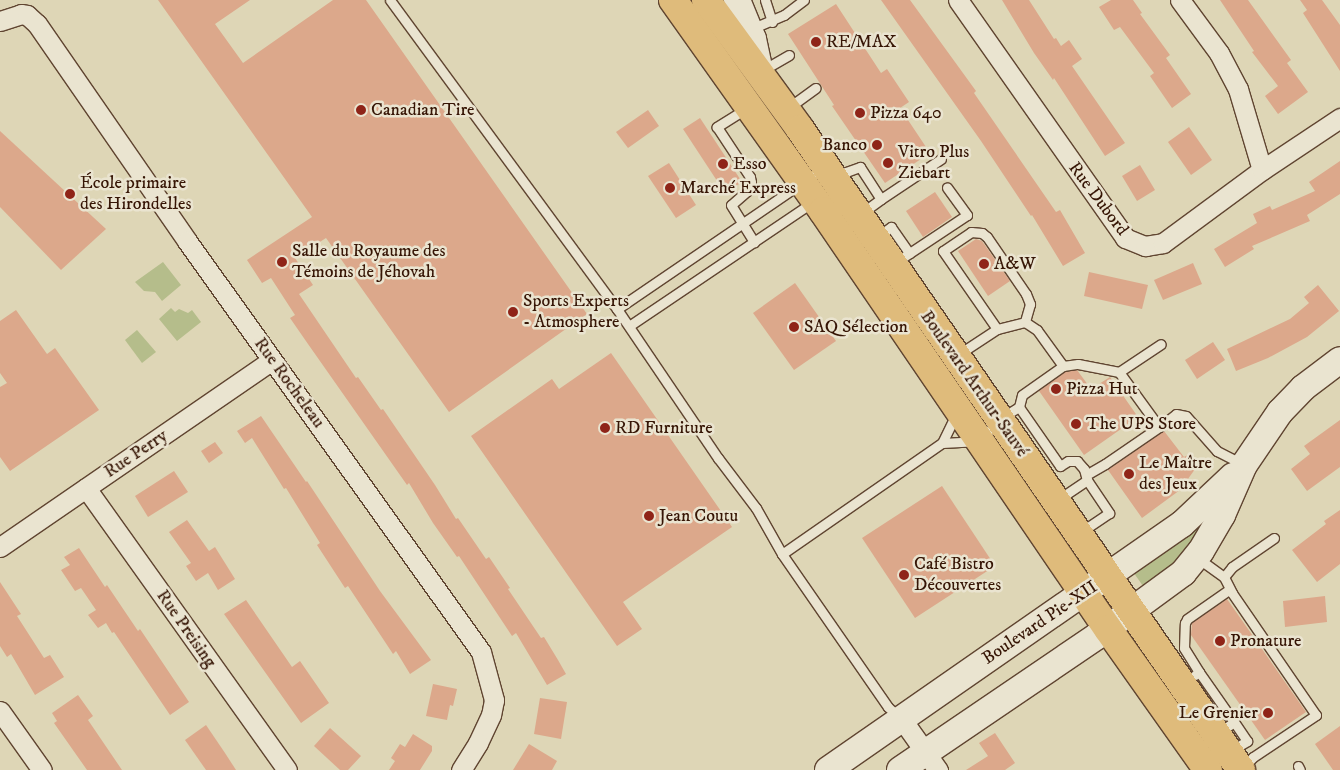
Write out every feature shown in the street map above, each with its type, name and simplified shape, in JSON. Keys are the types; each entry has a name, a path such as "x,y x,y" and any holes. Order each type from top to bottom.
{"main road":[{"name":"Boulevard Arthur-Sauvé","path":"673,0 749,106 859,216 875,239 886,268"},
{"name":"Boulevard Arthur-Sauvé","path":"706,0 752,30 760,72 786,109 826,184 886,268 969,402 980,441 1108,628 1223,756"},
{"name":"Boulevard Arthur-Sauvé","path":"969,402 1009,414 1047,469 1056,502 1131,611 1175,654 1190,678 1223,756"}],"street":[{"path":"737,0 752,30"},
{"name":"Rue Dubord","path":"958,0 1125,238 1145,246 1163,243 1262,170 1340,118"},
{"path":"1180,0 1219,53 1238,89 1262,170"},
{"name":"Rue Rocheleau","path":"0,21 21,14 27,15 37,24 187,241 481,652 494,700 491,715 478,744 461,770"},
{"name":"Rue Perry","path":"0,547 272,360"},
{"name":"Boulevard Pie-XII","path":"828,770 1182,524 1244,465 1289,402 1340,360"},
{"name":"Boulevard Pie-XII","path":"900,770 932,761 1176,579 1197,557 1222,515 1244,465"},
{"name":"Rue Preising","path":"86,488 287,770"},
{"path":"0,711 42,770"},
{"path":"901,718 932,761"}],"lane":[{"path":"390,0 617,309 718,458 756,508 782,554 888,707 901,718"},
{"path":"752,30 765,0"},
{"path":"752,30 804,0"},
{"path":"760,72 789,55"},
{"path":"786,109 816,88"},
{"path":"749,106 717,128 750,177 751,182 747,192 731,205 754,242"},
{"path":"859,216 881,199 941,160"},
{"path":"617,309 742,224 860,167 881,199"},
{"path":"628,326 754,242 826,184"},
{"path":"886,268 967,215 947,187"},
{"path":"997,329 943,251 971,232 985,235 1028,297 1030,308 1024,322"},
{"path":"944,364 997,329 1024,322 1037,330 1063,366"},
{"path":"1119,372 1161,344"},
{"path":"942,443 980,441 1009,414 1022,395 1063,366 1078,364 1119,372 1159,427"},
{"path":"782,554 942,443 969,402"},
{"path":"1056,502 1087,477 1176,414 1186,416 1217,451 1244,465"},
{"path":"1047,469 1068,462 1077,462 1109,513 1078,534"},
{"path":"1224,577 1232,567 1274,538"},
{"path":"1197,557 1224,577 1230,589 1316,715 1253,757 1223,756"},
{"path":"1175,654 1187,619 1230,589"}],"green space":[{"path":"163,262 181,285 162,301 155,292 144,291 135,282"},
{"path":"171,308 175,312 179,309 188,313 192,310 201,322 177,341 159,319"},
{"path":"137,330 156,352 142,363 125,340"},
{"path":"1207,519 1178,561 1143,586 1131,569"}],"building":[{"path":"158,0 250,0 215,24 243,63 333,0 366,0 587,314 449,412 326,238 295,258 313,285 299,294 356,378 358,377 381,410 383,409 456,519 458,518 486,559 489,557 541,638 544,637 566,674 547,685 516,633 512,636 459,556 457,557 433,523 409,483 407,485 290,318 295,315 271,278 262,283 247,260 312,217"},
{"path":"881,0 910,0 976,91 974,93 1056,212 1060,210 1085,253 1063,266 1032,215"},
{"path":"1002,0 1029,0 1054,39 1056,38 1061,46 1069,40 1082,59 1072,66 1125,143 1105,156 1054,78 1053,80 1034,53"},
{"path":"1111,0 1133,0 1142,13 1140,14 1170,55 1166,58 1191,94 1172,108 1150,76 1154,73 1120,27 1114,30 1099,7"},
{"path":"1220,0 1248,0 1291,60 1287,63 1308,92 1278,114 1265,96 1278,86 1252,52 1254,51"},
{"path":"1300,0 1322,0 1340,25 1340,71 1303,13 1307,10"},
{"path":"836,4 881,73 887,69 909,102 900,108 930,153 885,183 832,106 834,105 788,34"},
{"path":"648,110 659,126 628,148 616,132"},
{"path":"700,118 742,182 725,193 683,129"},
{"path":"1189,127 1212,160 1191,175 1168,142"},
{"path":"0,131 106,229 61,270 0,207"},
{"path":"1340,161 1340,194 1307,215 1310,221 1252,246 1254,249 1225,267 1214,249 1257,223 1253,214 1270,206 1272,210 1315,191 1309,182"},
{"path":"669,163 696,205 676,218 648,176"},
{"path":"1140,165 1155,190 1137,201 1122,176"},
{"path":"935,192 952,217 923,237 906,211"},
{"path":"976,239 982,241 1010,281 988,296 958,251"},
{"path":"1193,263 1202,284 1163,300 1154,280"},
{"path":"1089,272 1148,285 1142,309 1084,296"},
{"name":"SAQ Sélection","path":"795,283 836,341 794,370 753,313"},
{"path":"1318,285 1339,311 1307,337 1268,358 1236,371 1227,349 1290,319 1309,303 1304,297"},
{"path":"16,310 47,354 55,348 99,410 10,471 0,457 0,387 7,383 0,373 0,321"},
{"path":"1213,342 1225,360 1197,379 1185,360"},
{"path":"611,353 732,527 623,602 642,629 617,646 471,436 552,379 559,389"},
{"path":"1077,370 1091,389 1110,377 1138,417 1084,455 1039,391 1065,372"},
{"path":"261,416 380,591 431,660 410,674 396,651 393,654 348,586 345,588 317,545 320,543 286,488 284,489 252,438 245,443 237,431"},
{"path":"1340,420 1340,467 1307,491 1291,469 1310,454 1304,446"},
{"path":"1164,431 1184,457 1191,453 1198,465 1180,490 1142,518 1108,470"},
{"path":"215,442 223,453 209,463 201,451"},
{"path":"174,471 188,492 148,517 135,496"},
{"path":"942,486 995,566 915,618 862,538"},
{"path":"1340,510 1340,564 1317,582 1292,550 1326,524 1324,521"},
{"path":"187,520 209,551 215,547 235,579 218,590 208,573 196,581 186,566 191,563 169,532"},
{"path":"79,548 138,631 140,629 189,702 170,715 114,632 112,633 106,623 98,628 88,615 96,610 81,588 75,591 61,570 70,565 64,557"},
{"path":"0,582 21,614 17,616 44,658 50,655 64,677 35,695 11,654 7,657 0,646"},
{"path":"1325,596 1327,622 1285,627 1283,601"},
{"path":"1227,599 1306,712 1265,740 1191,635 1192,623"},
{"path":"246,600 292,667 300,661 329,703 301,723 224,614"},
{"path":"433,684 457,689 453,706 450,705 447,720 426,716"},
{"path":"78,695 93,716 88,720 122,770 87,770 54,723 57,721 52,713"},
{"path":"540,698 567,702 561,739 534,734"},
{"path":"206,725 236,770 206,770 185,740"},
{"path":"1340,726 1340,770 1333,770 1315,744"},
{"path":"330,728 361,756 348,770 340,770 314,746"},
{"path":"995,733 1015,763 1005,770 966,770 988,756 979,743"},
{"path":"413,734 432,746 432,751 420,770 389,770 395,761 391,758 400,744 405,747"},
{"path":"529,744 557,761 552,770 513,770"}],"place":[{"name":"RE/MAX","path":"816,42"},
{"name":"Canadian Tire","path":"361,110"},
{"name":"Pizza 640","path":"860,113"},
{"name":"Banco","path":"877,145"},
{"name":"Vitro Plus Ziebart","path":"888,163"},
{"name":"Esso","path":"723,164"},
{"name":"Marché Express","path":"670,188"},
{"name":"École primaire des Hirondelles","path":"70,194"},
{"name":"Salle du Royaume des Témoins de Jéhovah","path":"282,262"},
{"name":"A&W","path":"984,264"},
{"name":"Sports Experts - Atmosphere","path":"513,312"},
{"name":"SAQ Sélection","path":"794,327"},
{"name":"Pizza Hut","path":"1056,389"},
{"name":"The UPS Store","path":"1076,424"},
{"name":"RD Furniture","path":"605,428"},
{"name":"Le Maître des Jeux","path":"1129,474"},
{"name":"Jean Coutu","path":"649,516"},
{"name":"Café Bistro Découvertes","path":"904,575"},
{"name":"Pronature","path":"1220,641"},
{"name":"Le Grenier","path":"1268,713"}]}
